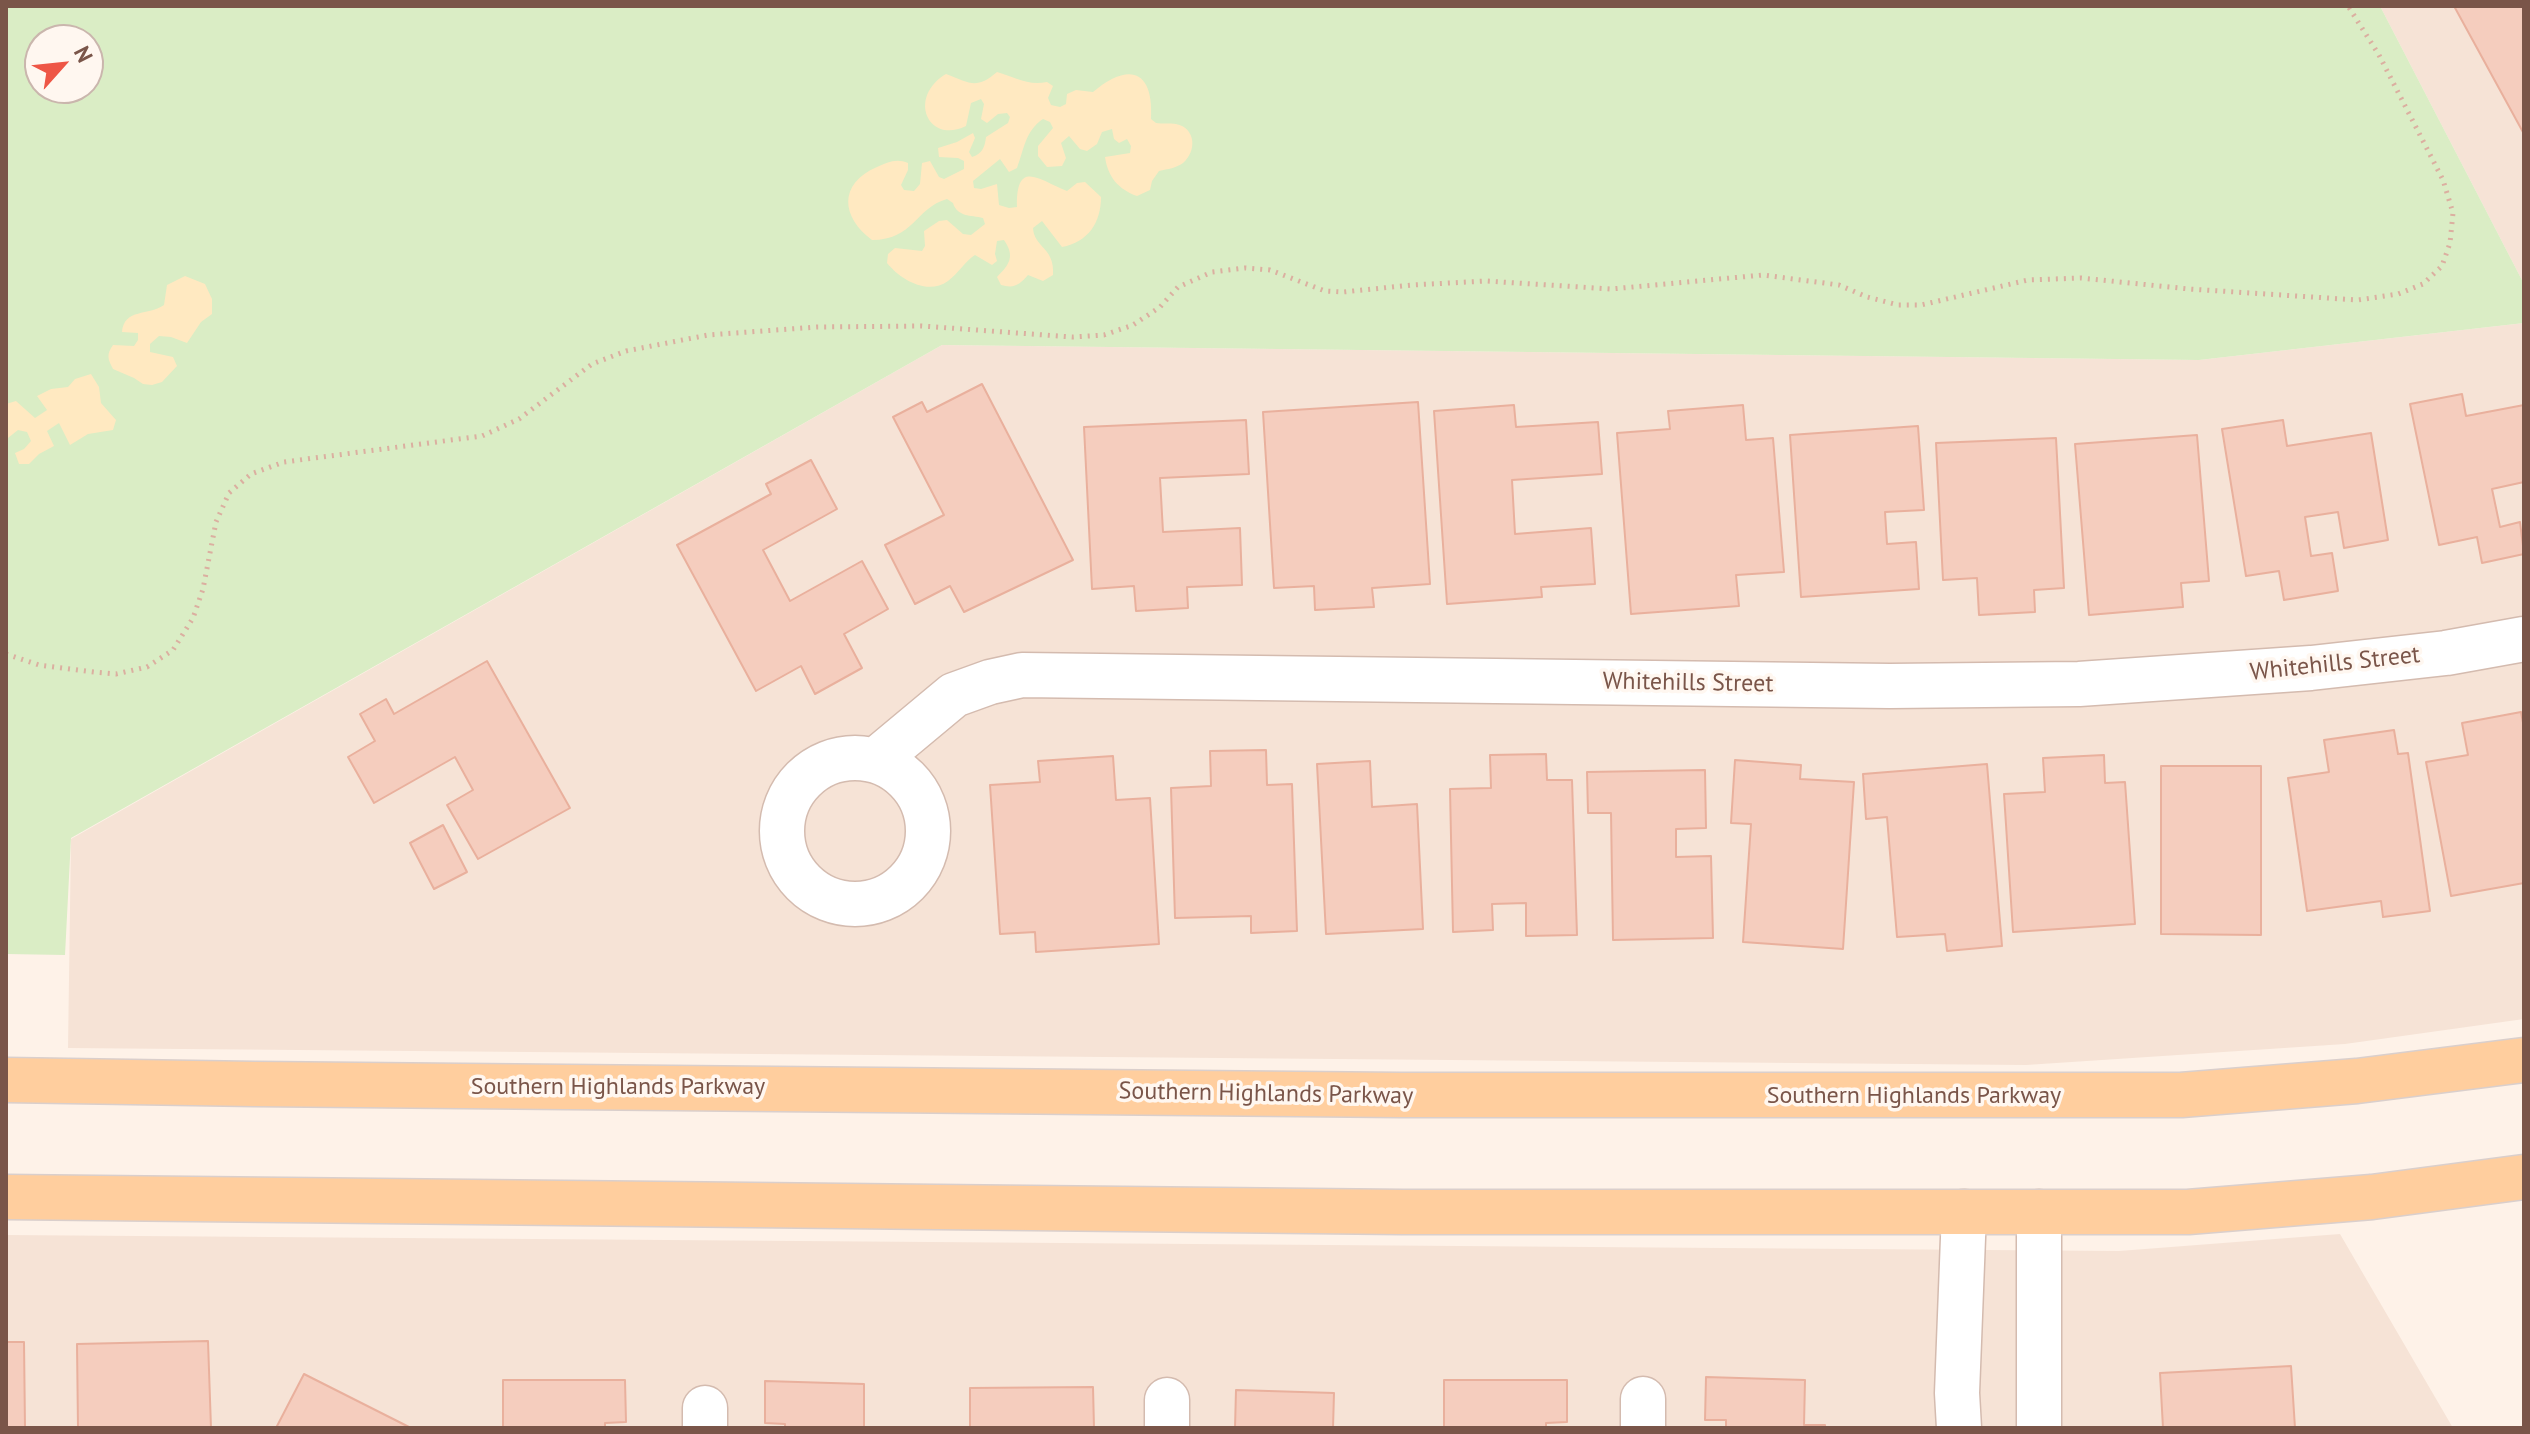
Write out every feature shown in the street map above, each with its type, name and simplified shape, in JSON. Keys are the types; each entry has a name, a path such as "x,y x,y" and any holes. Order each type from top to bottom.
{"main road":[{"name":"Southern Highlands Parkway","path":"6,1080 1401,1095 2165,1095 2357,1081 2524,1060"},
{"path":"6,1197 1403,1212 2188,1212 2372,1197 2524,1177"}],"street":[{"name":"Whitehills Street","path":"876,760 954,695 1022,675 1890,686 2079,684 2311,668 2446,653 2524,639"},
{"path":"1959,1428 1957,1393 1964,1212"},
{"path":"2039,1212 2039,1428"}],"path":[{"path":"6,654 39,665 94,672 116,674 147,667 173,650 193,618 203,589 216,522 229,493 251,474 284,462 482,436 519,419 592,364 626,351 708,335 817,327 922,326 1072,337 1104,335 1133,325 1160,307 1178,287 1212,272 1245,268 1270,270 1325,291 1343,292 1486,281 1611,289 1763,275 1839,285 1898,305 1921,305 2028,280 2081,278 2189,289 2358,300 2398,294 2423,284 2442,266 2450,243 2453,213 2443,180 2379,55 2348,6"}],"shaded area":[{"path":"2380,6 2524,6 2524,284"},
{"path":"2524,323 2524,1019 2345,1044 2026,1065 68,1048 71,839 942,345 2199,360"},
{"path":"2340,1234 2453,1428 6,1428 6,1235 2119,1251"}],"green space":[{"path":"6,6 2380,6 2524,284 2524,323 2199,360 942,345 71,838 65,955 6,954"}],"sand":[{"path":"997,72 1027,82 1047,82 1053,86 1048,98 1051,105 1060,107 1066,104 1067,94 1076,90 1093,92 1117,77 1128,74 1136,76 1148,89 1151,119 1156,123 1183,126 1188,130 1192,140 1191,152 1180,165 1159,171 1150,190 1137,196 1115,181 1105,157 1130,153 1131,146 1127,139 1119,143 1114,139 1112,129 1102,132 1097,144 1087,151 1080,149 1069,136 1061,143 1066,158 1062,166 1047,167 1038,156 1038,146 1053,128 1050,122 1043,119 1029,135 1017,168 1009,172 1000,159 973,181 974,188 997,184 999,205 1009,208 1017,207 1020,182 1025,178 1039,178 1067,191 1077,183 1085,182 1101,197 1099,215 1091,230 1079,241 1062,247 1042,221 1033,228 1053,266 1053,275 1043,281 1028,275 1017,285 1001,285 997,277 1008,264 1010,255 1004,240 997,241 997,261 992,265 975,255 952,278 940,285 914,284 887,263 888,254 895,248 922,251 925,246 924,231 939,221 947,220 963,234 971,235 985,224 983,218 961,213 947,199 936,203 897,235 872,240 854,221 848,201 850,192 864,174 892,161 908,163 901,185 904,190 914,191 920,184 922,163 930,161 939,177 944,179 964,169 964,161 958,158 939,157 938,148 973,133 975,138 969,152 972,157 975,156 982,150 986,137 1008,123 1010,117 1007,113 998,114 987,123 981,119 984,104 981,99 971,103 966,126 953,130 941,129 927,116 927,94 946,74 978,83"},
{"path":"185,276 205,284 212,299 212,314 201,322 187,343 159,336 150,344 150,352 173,357 177,366 162,382 152,385 143,384 113,369 108,357 113,345 134,346 138,340 138,333 122,332 127,319 164,305 167,285"},
{"path":"91,374 99,387 101,403 116,420 113,430 88,434 70,445 59,423 47,431 54,446 29,464 19,464 15,453 31,441 27,432 18,430 6,437 6,404 16,401 35,418 47,410 37,396 51,389 68,387 75,379"}],"building":[{"path":"2454,6 2524,6 2524,134"},
{"path":"982,384 1073,560 964,612 950,586 915,604 885,545 944,515 893,417 922,402 927,412"},
{"path":"2462,394 2466,416 2524,405 2524,482 2492,489 2500,527 2520,522 2524,554 2482,563 2477,537 2439,545 2410,404"},
{"path":"1418,402 1430,584 1372,588 1374,607 1315,610 1314,586 1274,588 1263,412"},
{"path":"1514,405 1516,427 1598,422 1602,474 1512,480 1515,534 1591,528 1595,584 1541,587 1542,597 1447,604 1434,411"},
{"path":"1743,405 1746,440 1773,438 1784,572 1736,575 1739,606 1631,614 1617,433 1670,429 1668,411"},
{"path":"1246,420 1249,474 1160,478 1163,532 1240,528 1242,585 1187,587 1188,608 1136,611 1134,586 1092,589 1084,427"},
{"path":"2283,420 2287,446 2371,433 2388,540 2344,548 2338,512 2305,517 2311,556 2332,553 2338,591 2284,600 2279,571 2246,576 2222,429"},
{"path":"1918,426 1924,510 1885,512 1887,544 1916,542 1919,589 1801,597 1790,435"},
{"path":"2197,435 2209,581 2181,583 2183,607 2089,615 2075,444"},
{"path":"2056,438 2064,588 2034,590 2035,612 1979,615 1977,578 1943,580 1936,443"},
{"path":"811,460 837,509 763,550 790,601 862,561 888,609 844,634 862,668 815,694 801,666 756,691 677,545 771,494 766,484"},
{"path":"487,661 570,808 478,859 447,805 473,790 455,757 374,803 348,757 375,741 360,714 386,699 394,714"},
{"path":"2521,712 2524,728 2524,883 2451,896 2426,762 2468,755 2462,723"},
{"path":"2394,730 2398,754 2408,753 2430,911 2383,917 2381,901 2307,911 2288,778 2329,772 2324,740"},
{"path":"1266,750 1267,785 1292,784 1297,931 1251,933 1251,916 1175,918 1171,788 1211,786 1210,751"},
{"path":"1546,754 1547,780 1572,780 1577,935 1526,936 1526,903 1492,904 1493,930 1453,932 1450,789 1491,788 1490,755"},
{"path":"2104,755 2105,783 2125,782 2135,924 2013,932 2004,794 2045,792 2043,758"},
{"path":"1113,756 1116,800 1150,798 1159,944 1036,952 1035,932 1000,934 990,785 1040,782 1038,761"},
{"path":"1735,760 1801,765 1800,779 1854,782 1843,949 1743,942 1751,824 1731,823"},
{"path":"1370,761 1372,807 1417,804 1423,929 1326,934 1317,764"},
{"path":"1987,764 2002,946 1947,951 1945,934 1897,937 1887,817 1866,819 1863,774"},
{"path":"2161,766 2261,766 2261,935 2161,934"},
{"path":"1705,770 1706,828 1676,829 1676,857 1711,856 1713,938 1613,940 1611,813 1588,813 1587,772"},
{"path":"443,825 467,872 434,889 410,843"},
{"path":"208,1341 211,1428 78,1428 77,1344"},
{"path":"6,1342 24,1342 25,1428 6,1428"},
{"path":"2291,1366 2295,1428 2163,1428 2160,1373"},
{"path":"304,1374 411,1428 276,1428"},
{"path":"1706,1377 1805,1380 1804,1425 1825,1425 1825,1428 1726,1428 1726,1420 1705,1420"},
{"path":"503,1380 625,1380 626,1422 605,1423 605,1428 503,1428"},
{"path":"1444,1380 1567,1380 1567,1422 1546,1423 1546,1428 1444,1428"},
{"path":"765,1381 864,1384 864,1428 785,1428 785,1424 765,1423"},
{"path":"1093,1387 1094,1428 970,1428 970,1388"},
{"path":"1236,1390 1334,1393 1333,1428 1235,1428"}]}
